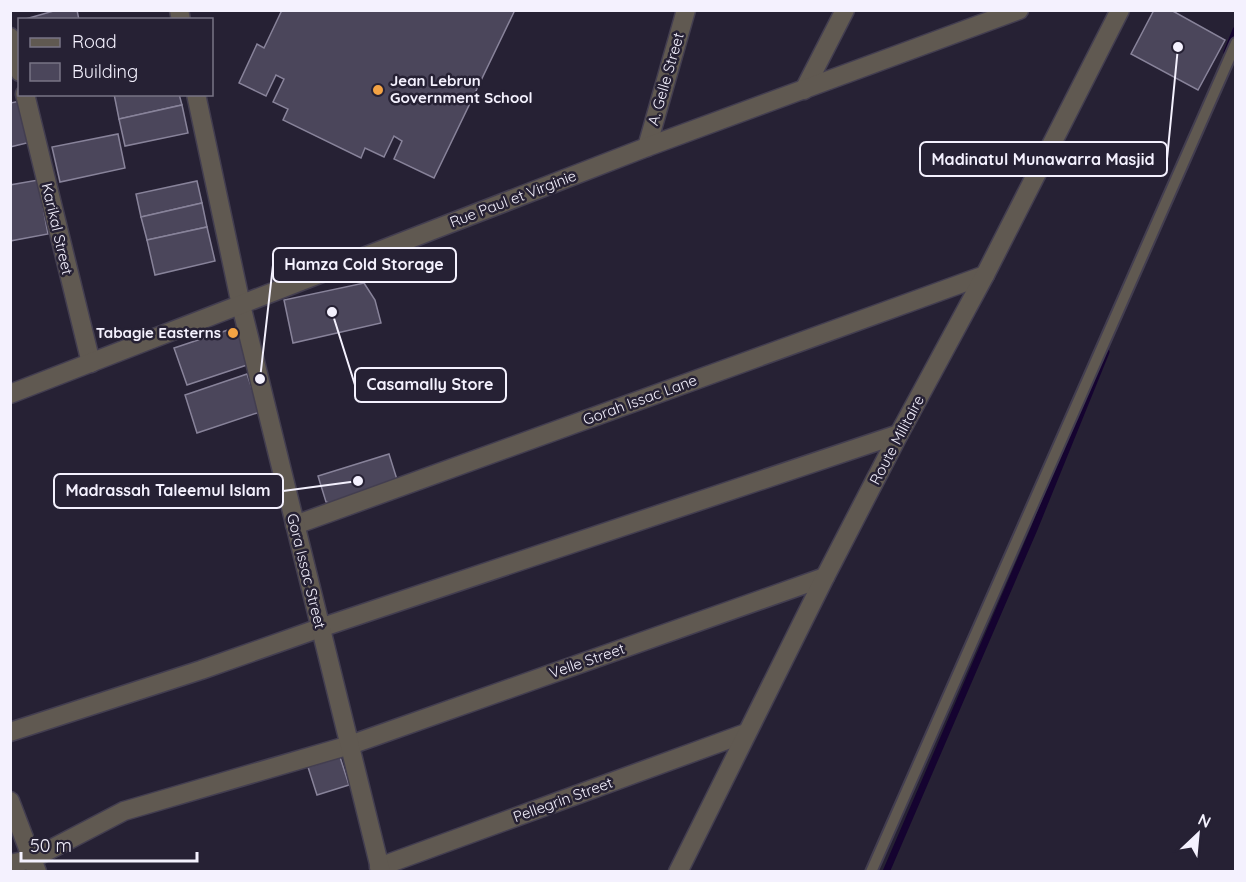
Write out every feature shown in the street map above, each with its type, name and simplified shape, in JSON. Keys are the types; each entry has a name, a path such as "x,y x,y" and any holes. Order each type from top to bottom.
{"street":[{"name":"A. Gelle Street","path":"647,147 686,10"},
{"path":"804,90 845,10"},
{"name":"Rue Paul et Virginie","path":"10,394 647,147 1018,10"},
{"name":"Route Militaire","path":"678,872 825,577 985,275 1120,10"},
{"path":"10,37 18,65"},
{"name":"Karikal Street","path":"25,96 91,363"},
{"name":"Gora Issac Street","path":"196,96 241,305 380,869"},
{"name":"Gorah Issac Lane","path":"295,525 985,275"},
{"path":"10,732 201,670 899,434"},
{"name":"Velle Street","path":"10,864 35,865 124,811 350,745 825,577"},
{"name":"Pellegrin Street","path":"380,869 746,733"},
{"path":"10,801 35,865"}],"lane":[{"path":"871,872 1236,43"}],"building":[{"path":"57,10 77,10 79,18 29,18"},
{"name":"Jean Lebrun Government School","path":"282,10 512,10 514,12 434,178 394,159 402,141 394,136 384,157 365,148 361,158 283,120 288,109 273,102 284,79 276,75 266,96 239,83 257,44 264,48"},
{"path":"1154,10 1171,10 1225,40 1198,90 1131,54"},
{"path":"114,96 180,96 182,105 119,119"},
{"path":"20,101 31,142 10,147 10,103"},
{"path":"182,105 188,133 125,146 119,119"},
{"path":"118,134 125,168 60,182 52,147"},
{"path":"38,180 48,234 10,241 10,185"},
{"path":"197,181 202,203 141,217 136,194"},
{"path":"202,203 207,227 147,240 141,217"},
{"path":"207,227 215,261 155,275 147,240"},
{"path":"364,283 375,300 381,323 293,343 284,300"},
{"path":"237,327 250,364 187,385 174,348"},
{"path":"247,374 260,412 197,433 185,395"},
{"path":"389,454 399,486 336,505 326,502 318,476"},
{"path":"340,757 349,785 317,795 308,767"}],"waterway":[{"path":"1227,52 1236,30"},
{"path":"886,872 1034,529 1106,352"}],"place":[{"name":"Madinatul Munawarra Masjid","path":"1178,47"},
{"name":"Jean Lebrun Government School","path":"378,90"},
{"name":"Casamally Store","path":"332,312"},
{"name":"Tabagie Easterns","path":"233,333"},
{"name":"Hamza Cold Storage","path":"260,379"},
{"name":"Madrassah Taleemul Islam","path":"358,481"}]}
